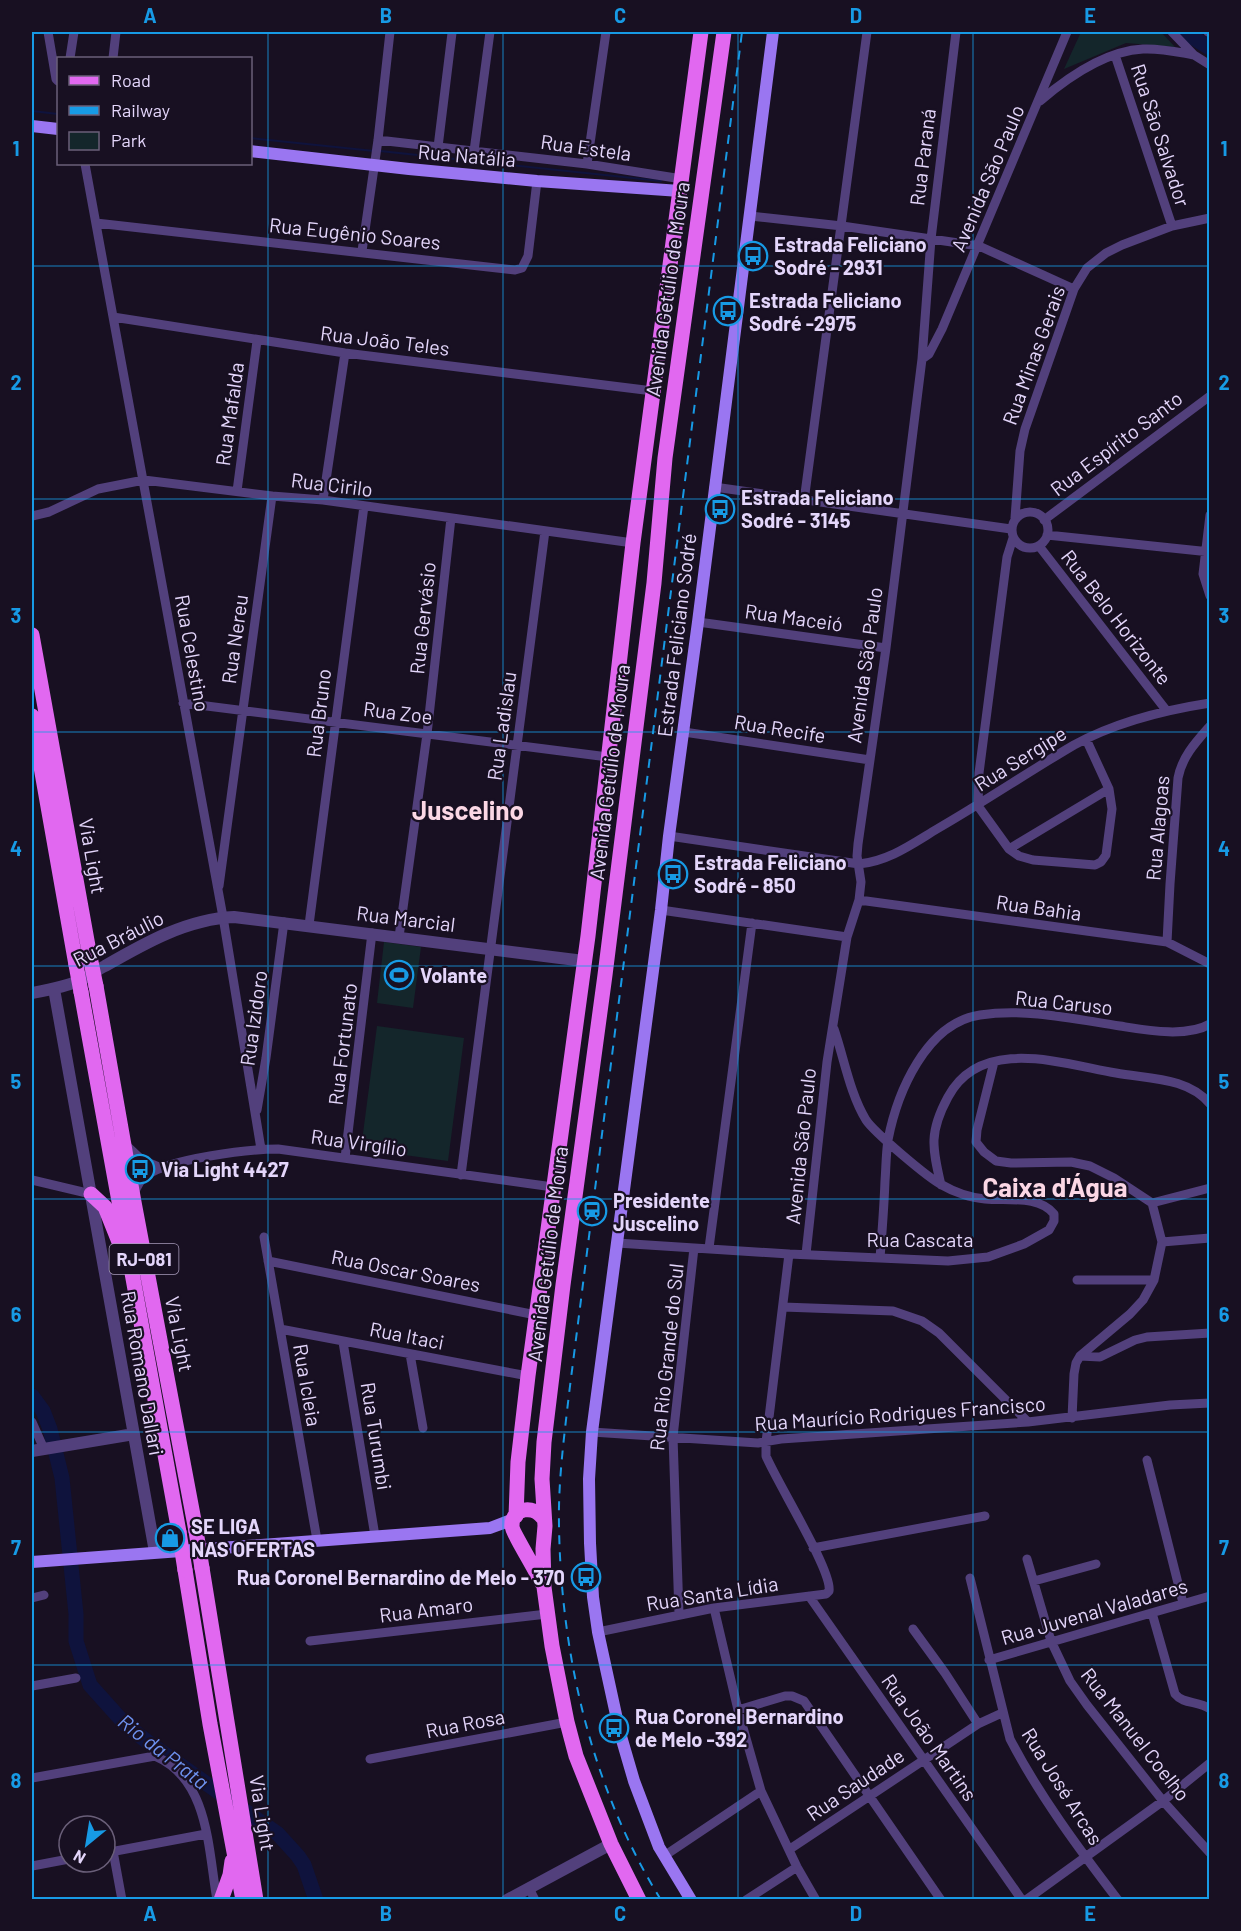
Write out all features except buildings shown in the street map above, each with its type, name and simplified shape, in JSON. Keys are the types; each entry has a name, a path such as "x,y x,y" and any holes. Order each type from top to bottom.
{"main road":[{"name":"Avenida Getúlio de Moura","path":"514,1517 528,1377 584,961 633,543 701,32"},
{"name":"Avenida Getúlio de Moura","path":"639,1899 611,1844 576,1756 567,1722 552,1646 544,1587 544,1442 654,583 665,458 724,32"},
{"name":"Estrada Feliciano Sodré","path":"691,1899 664,1856 634,1781 620,1733 598,1632 593,1597 589,1479 592,1432 662,910 669,836 773,32"},
{"path":"32,126 57,129"},
{"name":"Rua Natália","path":"252,151 374,162 537,181 681,185"},
{"path":"671,258 692,261"},
{"path":"633,543 637,550 634,585 643,591 654,583"},
{"path":"622,640 629,613 637,608 642,615 641,673"},
{"name":"Via Light","path":"32,635 90,957 88,989 132,1275 179,1532 221,1782 235,1838 256,1899"},
{"name":"Via Light","path":"32,716 76,965 88,989 124,1143 196,1531 237,1785 235,1838 243,1899"},
{"path":"91,1194 98,1198 108,1212 132,1275"},
{"path":"32,1562 490,1528 530,1509 538,1512 543,1526 538,1539 531,1542 490,1528"},
{"path":"514,1517 512,1528 517,1537"},
{"name":"Avenida Getúlio de Moura","path":"517,1537 544,1587"},
{"path":"219,1899 230,1875 235,1838"}],"street":[{"path":"48,32 57,80"},
{"path":"70,57 74,32"},
{"path":"113,57 116,32"},
{"path":"362,251 378,142 390,32"},
{"path":"474,151 490,32"},
{"path":"587,164 606,32"},
{"path":"804,501 867,32"},
{"name":"Rua Paraná","path":"922,359 930,238 956,32"},
{"name":"Avenida São Paulo","path":"806,1254 827,1062 847,937 860,900 858,844 886,648 922,359 929,354 938,338 1068,32"},
{"path":"1172,32 1194,55 1209,65"},
{"path":"438,147 452,33"},
{"name":"Avenida São Paulo","path":"1038,103 1078,72 1115,55 1143,49 1194,55"},
{"name":"Rua São Salvador","path":"1115,55 1172,226"},
{"name":"Rua Estela","path":"378,142 587,164 681,185"},
{"name":"Rua Celestino","path":"85,165 223,917 261,1149"},
{"name":"Rua Eugênio Soares","path":"96,223 362,251 515,270 522,268 528,256 537,181"},
{"path":"750,216 842,226 979,246 1074,289"},
{"name":"Rua Minas Gerais","path":"1016,519 1020,451 1074,289 1087,268 1106,253 1172,226 1209,218"},
{"name":"Rua João Teles","path":"113,317 257,341 654,391"},
{"name":"Rua Mafalda","path":"237,491 257,341"},
{"path":"323,500 345,353"},
{"name":"Rua Espírito Santo","path":"1044,519 1209,396"},
{"name":"Rua Cirilo","path":"32,516 49,512 98,489 144,480 323,500 633,543"},
{"path":"714,487 902,514 1012,534"},
{"name":"Rua Nereu","path":"218,893 272,496"},
{"name":"Rua Bruno","path":"309,925 364,506"},
{"path":"1012,534 1017,543 1028,548 1039,546 1047,535 1047,524 1040,515 1030,512 1016,519 1012,534 1007,557 979,773 978,806 1009,849 1019,856 1083,866 1095,865 1101,862 1106,855 1112,809 1109,789 1086,739"},
{"path":"1209,515 1203,574 1209,596"},
{"name":"Rua Gervásio","path":"399,937 427,734 451,518"},
{"name":"Rua Ladislau","path":"461,1175 545,531"},
{"path":"1047,535 1207,552"},
{"name":"Rua Belo Horizonte","path":"1039,546 1166,710"},
{"name":"Rua Maceió","path":"698,622 886,648"},
{"name":"Rua Zoe","path":"183,703 608,757"},
{"name":"Rua Sergipe","path":"859,864 884,859 978,806 1086,739 1166,710 1209,703"},
{"name":"Rua Alagoas","path":"1167,942 1180,766 1209,726"},
{"name":"Rua Recife","path":"684,732 870,760"},
{"path":"1009,849 1109,789"},
{"path":"669,836 859,864"},
{"name":"Rua Bahia","path":"860,900 1167,942 1209,964"},
{"path":"662,910 847,937"},
{"name":"Rua Marcial","path":"223,917 249,917 584,961"},
{"name":"Rua Bráulio","path":"32,993 54,989 80,980 169,932 223,917"},
{"name":"Rua Izidoro","path":"256,1119 284,922"},
{"name":"Rua Rio Grande do Sul","path":"709,1248 753,923"},
{"name":"Rua Fortunato","path":"345,1158 372,933"},
{"name":"Rua Romano Dallari","path":"54,989 155,1552"},
{"name":"Rua Caruso","path":"880,1258 888,1141 897,1105 909,1079 934,1040 955,1024 977,1016 1006,1013 1039,1014 1167,1031 1208,1028"},
{"name":"Rua Cascata","path":"617,1243 948,1261 988,1257 1038,1237 1049,1230 1054,1221 1054,1214 1045,1205 1029,1201 983,1199 941,1185 888,1141 868,1122 861,1110 834,1027"},
{"path":"246,1060 266,1058"},
{"path":"941,1185 933,1136 940,1112 951,1091 964,1075 976,1066 1011,1058 1035,1059 1163,1080 1190,1087 1203,1095 1209,1104"},
{"path":"994,1062 976,1130 976,1142 984,1152 996,1161 1011,1163 1071,1162 1090,1166 1152,1203 1162,1242 1154,1280 1143,1300 1080,1356 1076,1363 1072,1418"},
{"path":"124,1143 142,1160 161,1167"},
{"name":"Rua Virgílio","path":"133,1196 141,1179 161,1167 261,1149 345,1158 553,1187"},
{"path":"32,1180 91,1194"},
{"path":"1152,1203 1209,1188"},
{"name":"Rua Icleia","path":"264,1237 317,1540"},
{"path":"1162,1242 1209,1238"},
{"name":"Rua Rio Grande do Sul","path":"679,1614 673,1437 694,1248"},
{"path":"789,1254 766,1442 768,1461 813,1548 985,1516"},
{"name":"Rua Oscar Soares","path":"268,1261 536,1315"},
{"path":"1077,1280 1154,1280"},
{"path":"783,1307 893,1311 922,1321 939,1333 1028,1422"},
{"name":"Rua Itaci","path":"280,1329 528,1377"},
{"path":"1080,1356 1100,1357 1135,1340 1148,1337 1209,1333"},
{"name":"Rua Turumbi","path":"344,1342 375,1536"},
{"path":"410,1354 423,1428"},
{"name":"Rua Maurício Rodrigues Francisco","path":"592,1432 752,1443 1028,1422 1170,1405 1209,1403"},
{"path":"32,1422 42,1450 134,1434"},
{"path":"1147,1460 1183,1603"},
{"name":"Rua Santa Lídia","path":"598,1632 714,1608 826,1594 830,1590 830,1584 813,1548"},
{"name":"Rua Manuel Coelho","path":"1027,1559 1052,1641 1070,1681 1163,1801 1209,1853"},
{"path":"1034,1581 1096,1564"},
{"name":"Rua José Arcas","path":"970,1578 1010,1738 1020,1758 1086,1858 1118,1899"},
{"path":"32,1598 44,1595"},
{"name":"Rua João Martins","path":"809,1596 1022,1899"},
{"name":"Rua Juvenal Valadares","path":"989,1660 1209,1596"},
{"path":"714,1608 738,1710 761,1791 797,1867 816,1899"},
{"path":"1152,1613 1175,1694 1185,1701 1197,1702 1209,1709"},
{"name":"Rua Amaro","path":"310,1641 547,1614"},
{"path":"913,1629 978,1724"},
{"path":"32,1686 76,1678"},
{"path":"738,1710 785,1696 800,1698 941,1899"},
{"name":"Rua Saudade","path":"790,1849 978,1724 1002,1713"},
{"name":"Rua Rosa","path":"370,1759 567,1722"},
{"path":"32,1778 155,1756 166,1761 187,1780 199,1803 219,1899"},
{"path":"1026,1899 1163,1801 1209,1763"},
{"path":"664,1856 761,1791"},
{"path":"117,1851 206,1834"},
{"path":"507,1899 532,1894 611,1844"},
{"path":"32,1866 57,1861"},
{"path":"746,1899 797,1867"},
{"path":"115,1874 122,1899"}],"green space":[{"path":"1081,32 1161,32 1175,47 1126,43 1064,69"},
{"name":"Volante","path":"384,942 421,947 413,1008 377,1003"},
{"path":"377,1026 464,1038 448,1161 361,1149"}],"waterway":[{"path":"1184,32 1210,48"},
{"path":"32,111 57,114"},
{"path":"252,138 374,151"},
{"path":"380,151 661,181"},
{"name":"Rio da Prata","path":"32,1396 43,1411 50,1429 62,1478 76,1614 76,1641 90,1685 125,1724 278,1834 304,1865 316,1900"}],"railway":[{"path":"661,1900 616,1813 585,1720 566,1624 561,1575 559,1493 569,1394 742,32"}],"place":[{"name":"Estrada Feliciano Sodré - 2931","path":"753,256"},
{"name":"Estrada Feliciano Sodré -2975","path":"728,311"},
{"name":"Estrada Feliciano Sodré - 3145","path":"720,509"},
{"name":"Estrada Feliciano Sodré - 850","path":"673,874"},
{"name":"Volante","path":"399,975"},
{"name":"Via Light 4427","path":"140,1169"},
{"name":"Presidente Juscelino","path":"592,1211"},
{"name":"SE LIGA NAS OFERTAS","path":"170,1538"},
{"name":"Rua Coronel Bernardino de Melo - 370","path":"586,1577"},
{"name":"Rua Coronel Bernardino de Melo -392","path":"614,1728"}],"district":[{"name":"Juscelino","path":"468,809"},
{"name":"Caixa d'Água","path":"1055,1186"}]}
